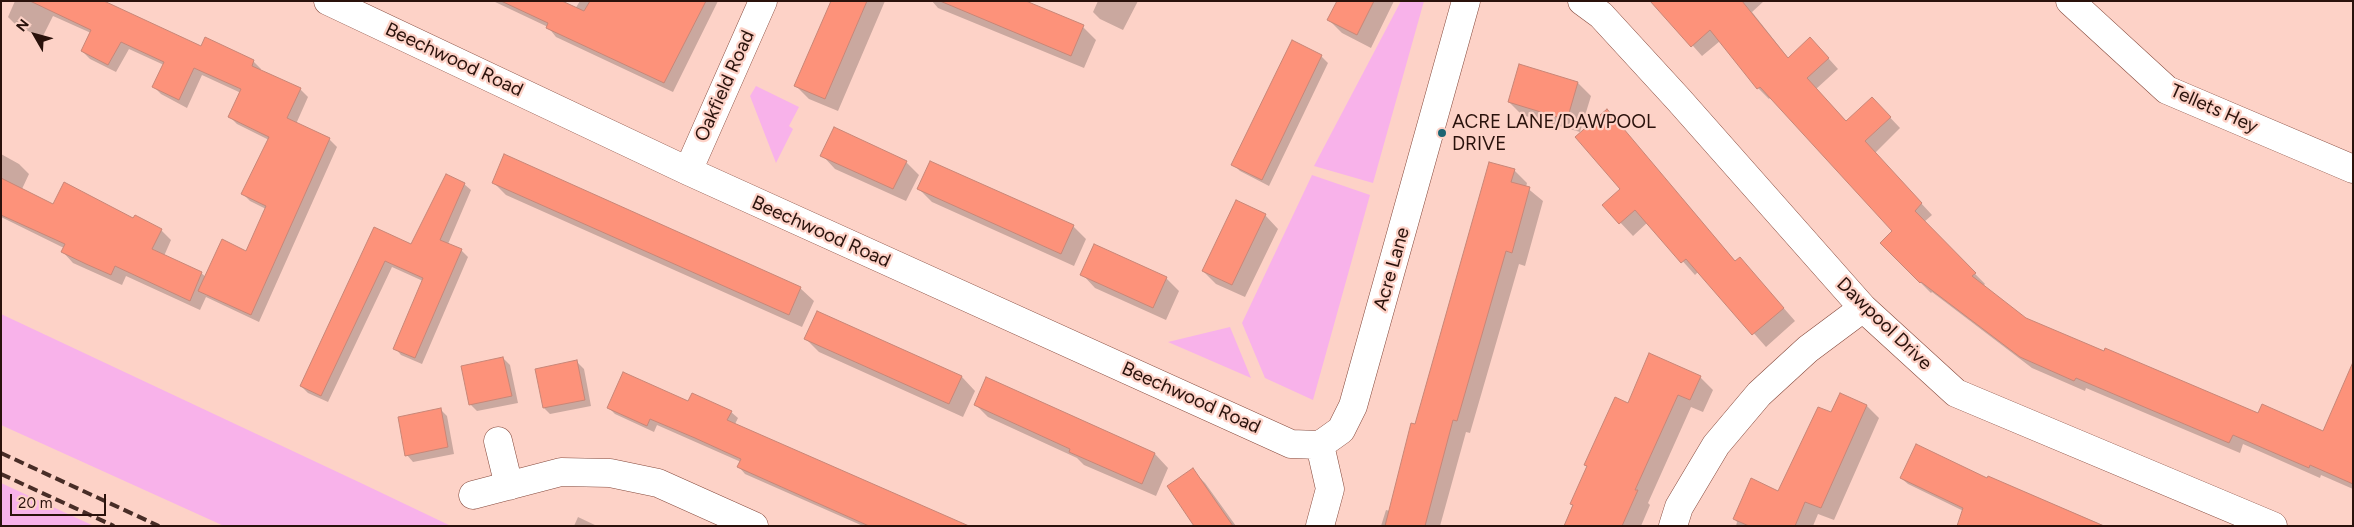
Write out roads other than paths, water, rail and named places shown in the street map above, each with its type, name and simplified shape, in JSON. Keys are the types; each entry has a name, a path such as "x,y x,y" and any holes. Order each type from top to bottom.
{"street":[{"name":"Beechwood Road","path":"328,1 688,171 1291,444 1320,445"},
{"name":"Oakfield Road","path":"688,171 763,1"},
{"name":"Acre Lane","path":"1320,445 1341,430 1353,406 1466,1"},
{"name":"Dawpool Drive","path":"1582,1 1601,15 1673,93 1863,308 1956,393 2273,526"},
{"name":"Tellets Hey","path":"2070,1 2167,90 2353,168"},
{"path":"1673,526 1679,508 1716,445 1759,394 1808,349 1863,308"},
{"path":"498,442 509,486"},
{"path":"1320,445 1330,489 1320,526"},
{"path":"473,495 561,472 610,473 658,483 754,526"}],"railway":[{"path":"1,453 159,526"},
{"path":"1,474 114,526"}],"place":[{"name":"ACRE LANE/DAWPOOL DRIVE","path":"1442,133"}]}
